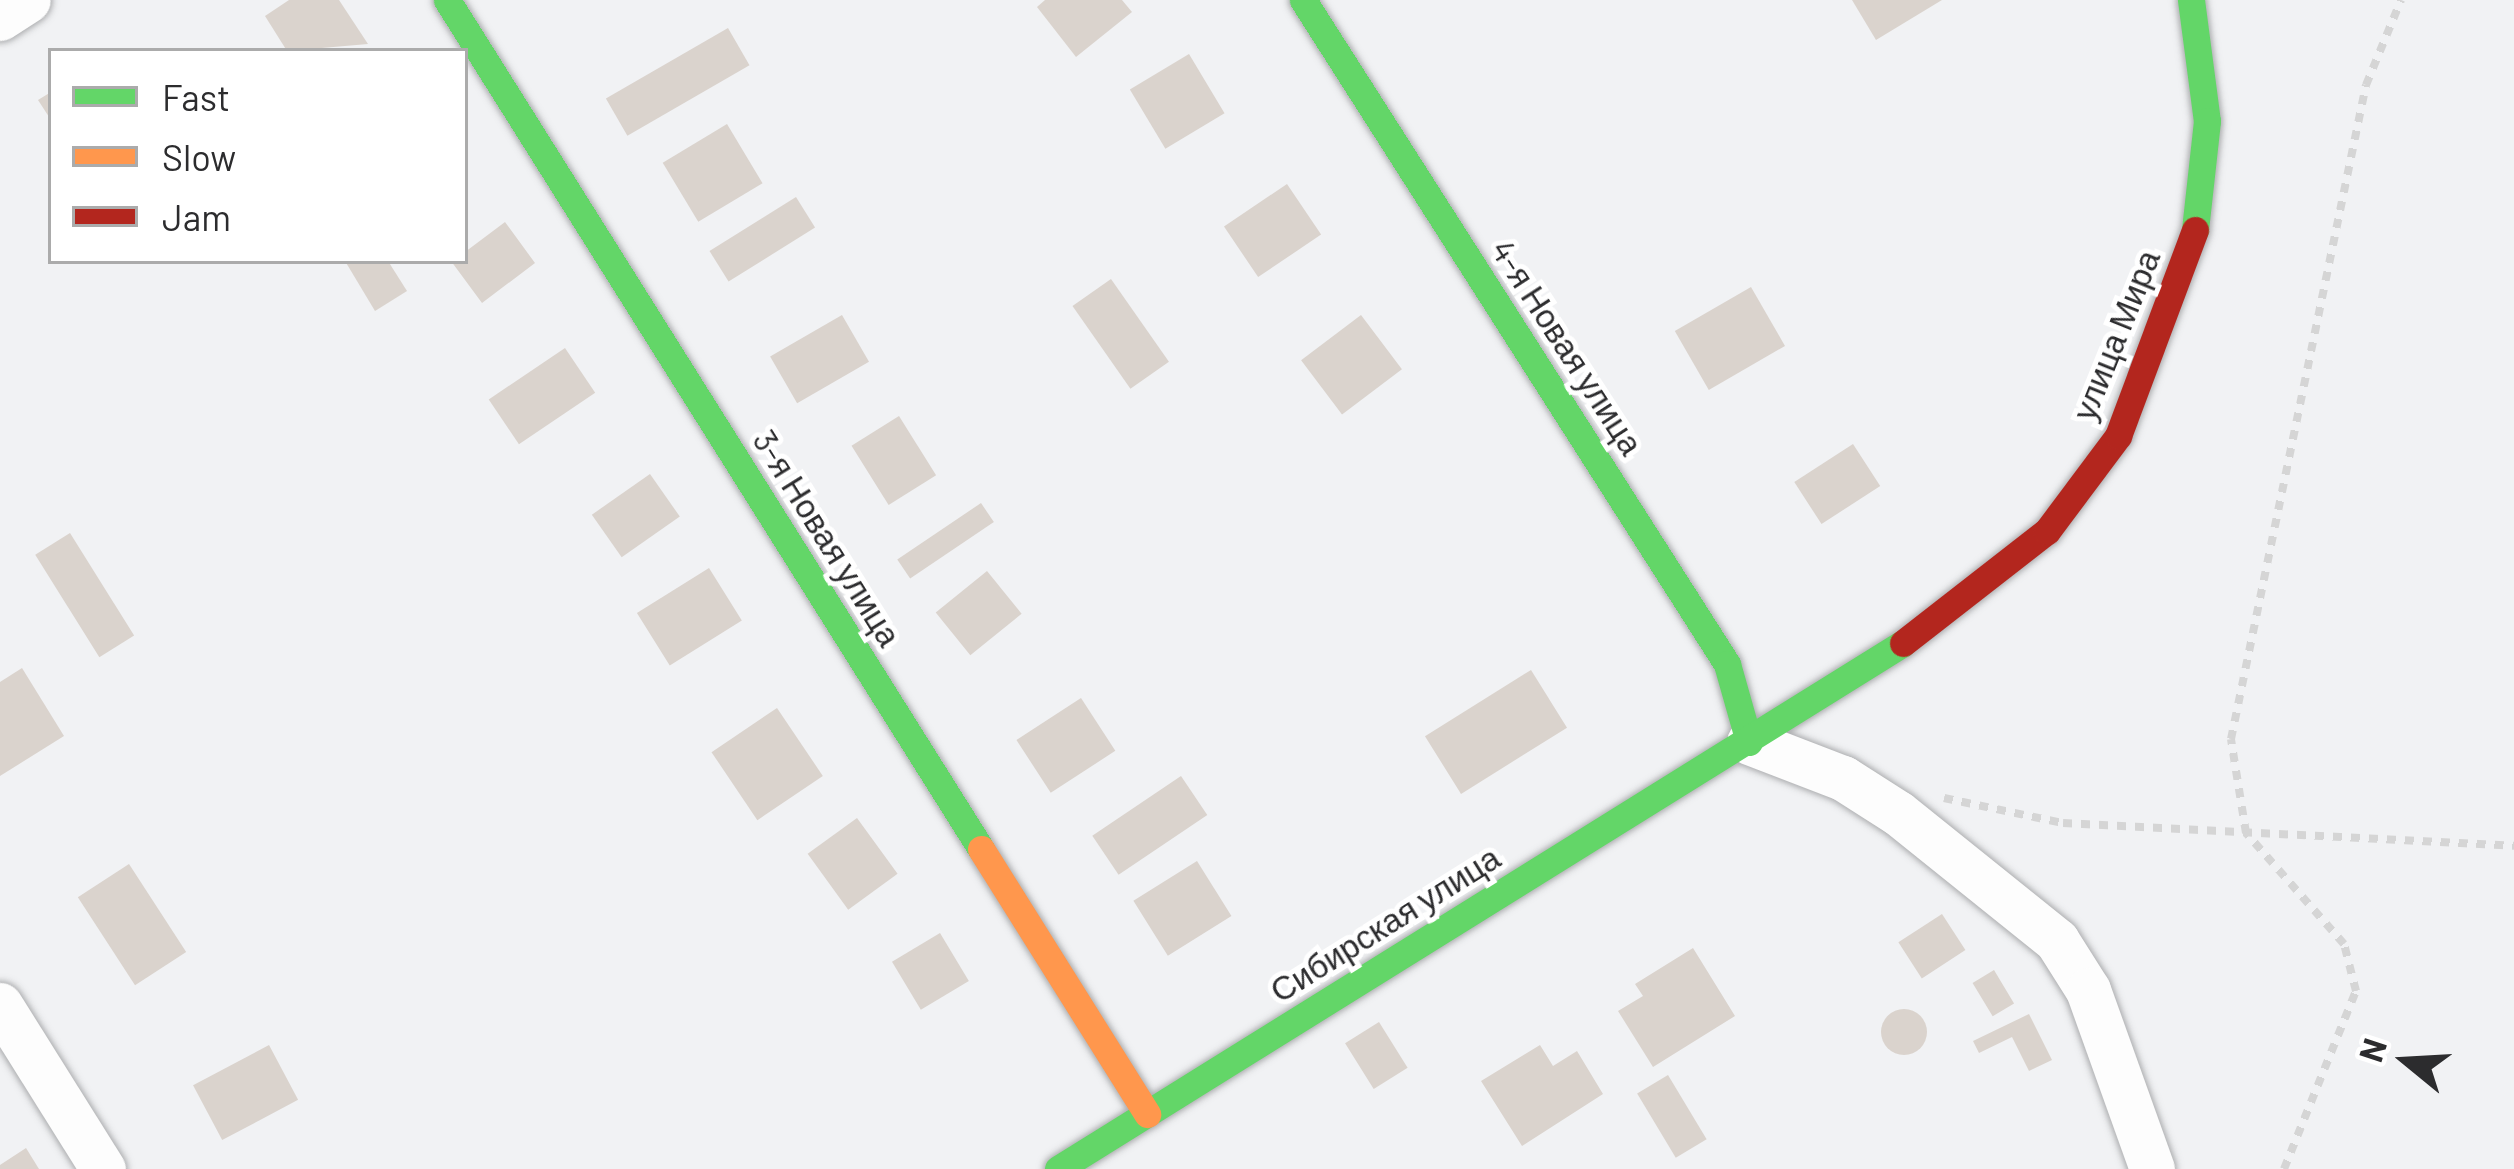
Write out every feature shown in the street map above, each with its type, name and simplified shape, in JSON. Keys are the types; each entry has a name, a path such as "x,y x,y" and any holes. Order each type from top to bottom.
{"street":[{"path":"0,18 28,0"},
{"name":"3-я Новая улица","path":"447,0 1147,1114"},
{"name":"4-я Новая улица","path":"1303,0 1727,664 1749,742"},
{"name":"улица Мира","path":"1749,742 1919,633 2047,531 2117,436 2173,305 2197,224 2206,121 2191,0"},
{"path":"1749,742 1843,778 1898,812 2057,940 2088,990 2152,1169"},
{"name":"Сибирская улица","path":"1058,1169 1749,742"},
{"path":"0,1004 103,1169"}],"path":[{"path":"2284,1169 2356,992 2344,944 2246,833 2231,739 2366,86 2401,0"},
{"path":"1924,794 2063,823 2514,846"}],"building":[{"path":"289,0 339,0 368,44 285,48 265,16"},
{"path":"1045,0 1122,0 1132,12 1076,57 1037,7"},
{"path":"1852,0 1942,0 1876,40"},
{"path":"728,28 750,65 627,136 606,98"},
{"path":"1189,54 1225,113 1165,149 1130,90"},
{"path":"48,94 48,115 38,100"},
{"path":"727,124 763,183 698,222 663,163"},
{"path":"1287,184 1321,235 1258,277 1224,226"},
{"path":"796,197 815,228 729,282 709,251"},
{"path":"505,222 535,263 482,303 453,264 468,264 468,250"},
{"path":"347,264 390,264 407,291 375,311"},
{"path":"1111,279 1169,362 1130,389 1072,306"},
{"path":"1751,287 1785,346 1709,390 1675,331"},
{"path":"842,315 869,362 797,403 770,356"},
{"path":"1361,315 1402,369 1342,414 1301,360"},
{"path":"565,348 595,393 519,444 489,399"},
{"path":"899,416 936,475 889,505 852,446"},
{"path":"1853,444 1880,486 1822,524 1794,482"},
{"path":"650,474 680,517 622,557 592,515"},
{"path":"981,503 994,522 910,579 897,559"},
{"path":"70,533 134,636 99,657 35,555"},
{"path":"709,568 742,621 670,666 637,613"},
{"path":"987,571 1022,614 970,655 936,613"},
{"path":"22,668 64,736 0,776 0,682"},
{"path":"1531,670 1567,728 1461,794 1425,736"},
{"path":"1081,698 1115,751 1051,793 1016,740"},
{"path":"777,708 823,776 757,820 712,752"},
{"path":"1181,776 1207,815 1119,875 1092,836"},
{"path":"857,818 898,874 848,910 808,854"},
{"path":"1197,861 1231,916 1168,956 1133,901"},
{"path":"129,864 186,952 135,985 78,897"},
{"path":"1942,914 1965,950 1922,978 1898,942"},
{"path":"940,933 969,981 921,1010 892,962"},
{"path":"1693,948 1735,1016 1653,1067 1618,1011 1643,996 1635,984"},
{"path":"1994,970 2014,1003 1993,1016 1973,983"},
{"path":"1904,1009 1920,1016 1927,1032 1920,1048 1904,1055 1888,1048 1881,1032 1888,1016"},
{"path":"2029,1014 2052,1060 2029,1071 2012,1037 1979,1053 1973,1041"},
{"path":"1379,1022 1408,1068 1374,1089 1345,1043"},
{"path":"269,1045 298,1100 222,1140 193,1085"},
{"path":"1540,1045 1553,1066 1577,1051 1603,1094 1522,1146 1481,1081"},
{"path":"1668,1075 1707,1139 1676,1158 1637,1094"},
{"path":"26,1148 39,1169 0,1169 0,1165"}],"traffic: fast":[{"path":"447,0 981,849"},
{"path":"1303,0 1727,664 1749,742"},
{"path":"2191,0 2207,121 2195,230"},
{"path":"1058,1169 1903,643"}],"traffic: slow":[{"path":"981,849 1147,1114"}],"traffic: jam":[{"path":"1903,643 2047,531 2118,436 2195,230"}]}
